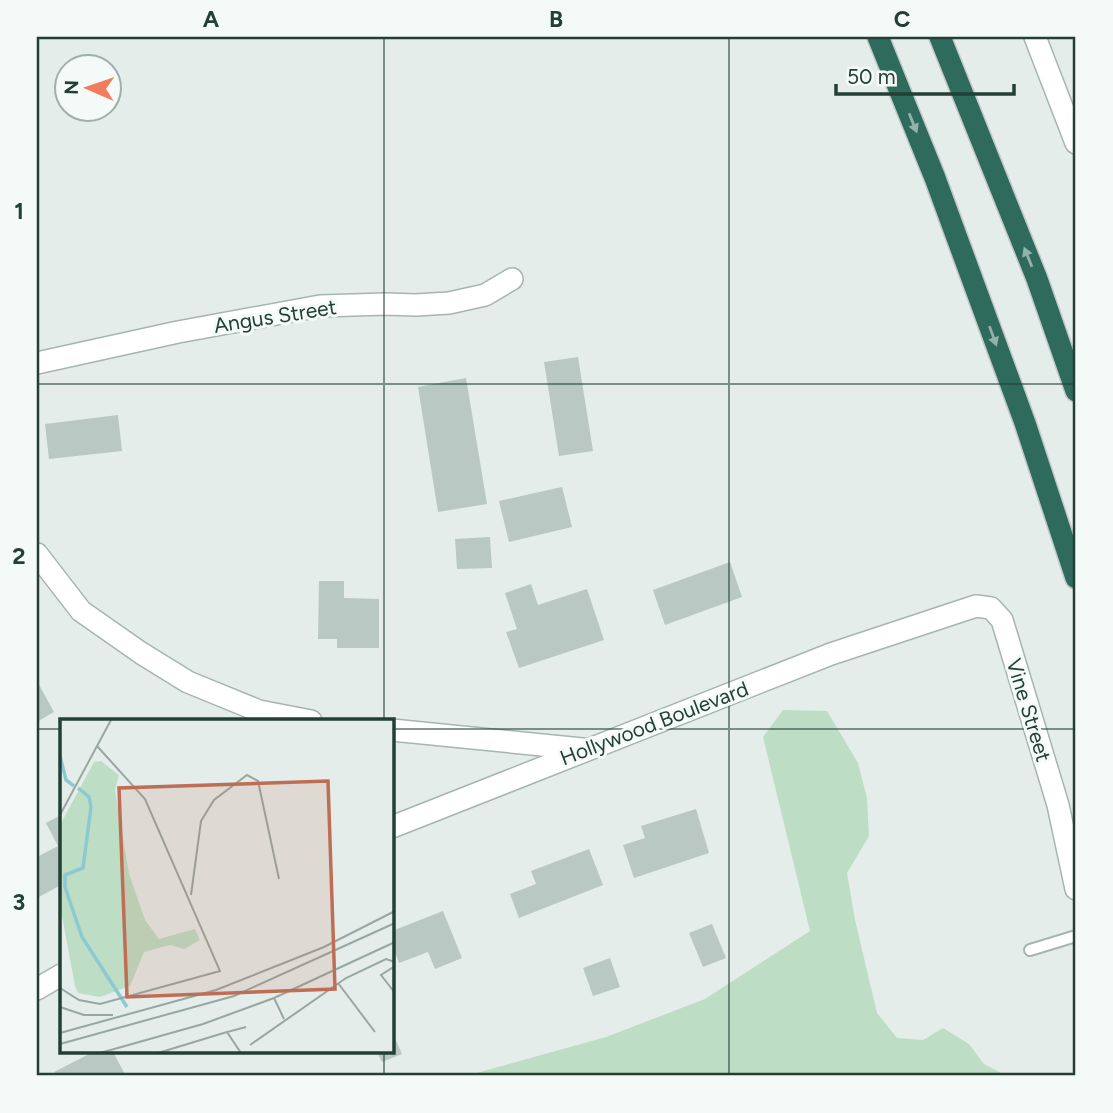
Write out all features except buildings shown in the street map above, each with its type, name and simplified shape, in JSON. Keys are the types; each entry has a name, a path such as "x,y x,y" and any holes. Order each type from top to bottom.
{"highway":[{"path":"878,37 949,216 1025,423 1076,578"},
{"path":"940,37 1037,279 1076,390"}],"street":[{"path":"1035,37 1076,143"},
{"name":"Angus Street","path":"37,363 178,332 320,306 449,303 485,295 512,279"},
{"path":"37,554 81,611 152,661 188,682 259,711 301,719"},
{"name":"Vine Street","path":"918,625 976,606 991,608 1002,620 1058,805 1076,889"},
{"name":"Hollywood Boulevard","path":"394,826 831,654 918,625"},
{"path":"394,730 586,749"},
{"path":"37,989 60,976"}],"lane":[{"path":"1030,950 1076,936"}],"green space":[{"path":"783,710 827,711 858,763 867,798 869,836 847,873 877,1013 897,1038 923,1040 943,1028 969,1044 984,1064 1007,1076 466,1076 606,1037 705,999 810,931 763,737"}]}
